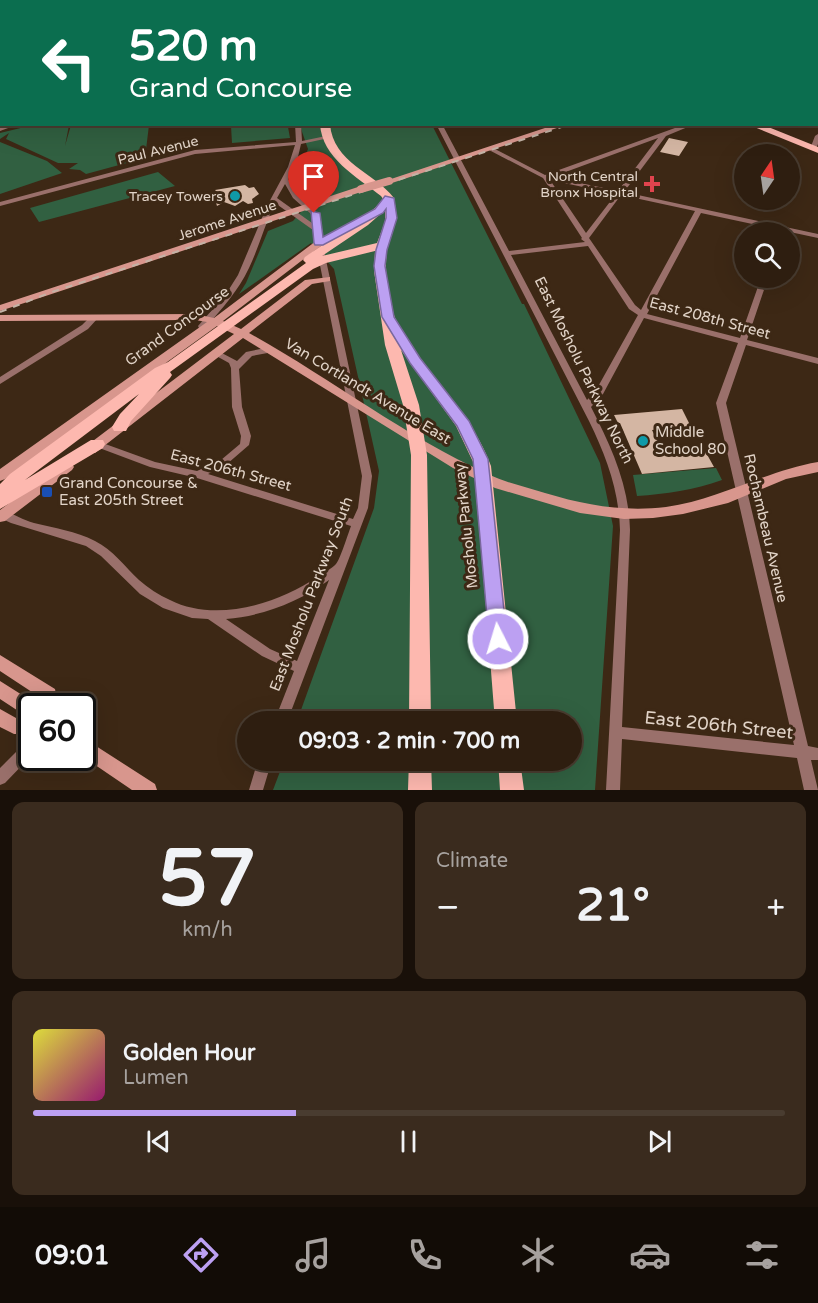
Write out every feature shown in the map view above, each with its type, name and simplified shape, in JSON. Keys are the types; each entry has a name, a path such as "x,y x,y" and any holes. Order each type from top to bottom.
{"main road":[{"path":"325,126 326,138 345,162 389,198"},
{"path":"756,126 816,150"},
{"name":"Grand Concourse","path":"1,509 170,370 216,323 264,297 273,285 379,211 389,198"},
{"name":"Mosholu Parkway","path":"389,198 392,212 382,246 380,271 392,345 411,405 417,442 420,711"},
{"name":"Grand Concourse","path":"320,252 382,246"},
{"name":"Mosholu Parkway","path":"388,317 414,360 470,434 481,459 505,711"},
{"path":"120,427 125,418 170,370"},
{"name":"Grand Concourse","path":"0,494 8,477 160,371 170,370"},
{"path":"8,477 74,422"},
{"path":"1,509 97,444"},
{"path":"420,771 420,790"},
{"path":"510,771 512,790"}],"street":[{"path":"216,323 244,272 274,199 285,179 301,139 298,126"},
{"name":"East Mosholu Parkway North","path":"440,126 586,405 613,465 624,498 613,790"},
{"name":"Jerome Avenue","path":"0,308 560,126"},
{"path":"545,177 688,126"},
{"path":"507,253 587,242 663,136"},
{"path":"816,150 818,136"},
{"name":"Paul Avenue","path":"0,204 195,152 299,143 326,138"},
{"path":"643,142 652,150"},
{"name":"East 208th Street","path":"491,149 545,177 632,307 642,315 818,361"},
{"path":"545,177 749,222"},
{"path":"285,179 295,197 309,207"},
{"path":"274,199 295,197"},
{"path":"274,199 318,230"},
{"name":"East Mosholu Parkway South","path":"284,711 357,524 365,501 367,476 320,252 318,230 314,213 309,207"},
{"path":"586,405 599,394 699,210"},
{"path":"800,233 818,236"},
{"name":"Grand Concourse","path":"74,422 189,340 320,252"},
{"path":"97,444 309,282 326,279"},
{"name":"Rochambeau Avenue","path":"761,288 721,403 811,790"},
{"name":"Van Cortlandt Avenue East","path":"0,318 195,317 216,323 270,350 351,398 417,442 484,478 563,503 603,512 625,514 692,507 741,492 778,476 818,467"},
{"path":"0,381 85,327 94,318"},
{"path":"236,368 249,354 270,350"},
{"path":"198,475 224,462 244,445 246,436 237,407 236,368 233,362 215,353"},
{"name":"East 206th Street","path":"97,444 160,468 198,475 357,524"},
{"path":"1,509 31,527 90,543 117,563 129,579 144,592 163,603 211,615 237,615 282,603 317,585 339,568"},
{"path":"211,615 230,630 289,664 301,668"},
{"path":"0,662 47,693"},
{"path":"0,689 18,701"},
{"path":"0,717 18,726"},
{"name":"East 206th Street","path":"616,732 818,754"},
{"path":"96,755 148,790"},
{"path":"0,777 18,759"},
{"path":"256,790 262,771"}],"green space":[{"path":"29,126 69,126 65,146 71,126 149,126 145,158 86,174 80,170 69,169 78,163 58,163 6,139 9,133 0,139 0,133"},
{"path":"231,126 288,127 290,138 232,143"},
{"path":"300,126 433,126 524,304 600,463 613,526 595,790 273,790 280,771 582,771 582,711 301,711 374,508 379,471 334,269 311,243 239,294 268,231 293,221 313,198 299,188 298,171 308,149"},
{"path":"0,142 47,161 62,173 0,194"},
{"path":"158,172 175,186 39,222 30,208"},
{"path":"716,468 722,480 680,491 637,496 633,475"}],"building":[{"path":"669,138 688,142 679,156 660,152"},
{"name":"Tracey Towers","path":"245,185 249,188 254,187 259,194 252,199 253,203 248,204 243,201 235,206 224,202 217,206 214,196 219,194 215,190"},
{"name":"Middle School 80","path":"682,409 691,427 652,430 663,452 704,449 714,467 642,474 620,423 614,415"}],"railway":[{"path":"0,312 52,292 565,126"}],"place":[{"name":"North Central Bronx Hospital","path":"652,184"},
{"name":"Tracey Towers","path":"235,196"},
{"name":"Middle School 80","path":"643,441"},
{"name":"Grand Concourse & East 205th Street","path":"47,492"}],"route":[{"path":"314,213 319,243 379,211 389,198 392,212 380,258 381,283 388,317 414,360 464,424 475,442 481,459 498,639"}]}
